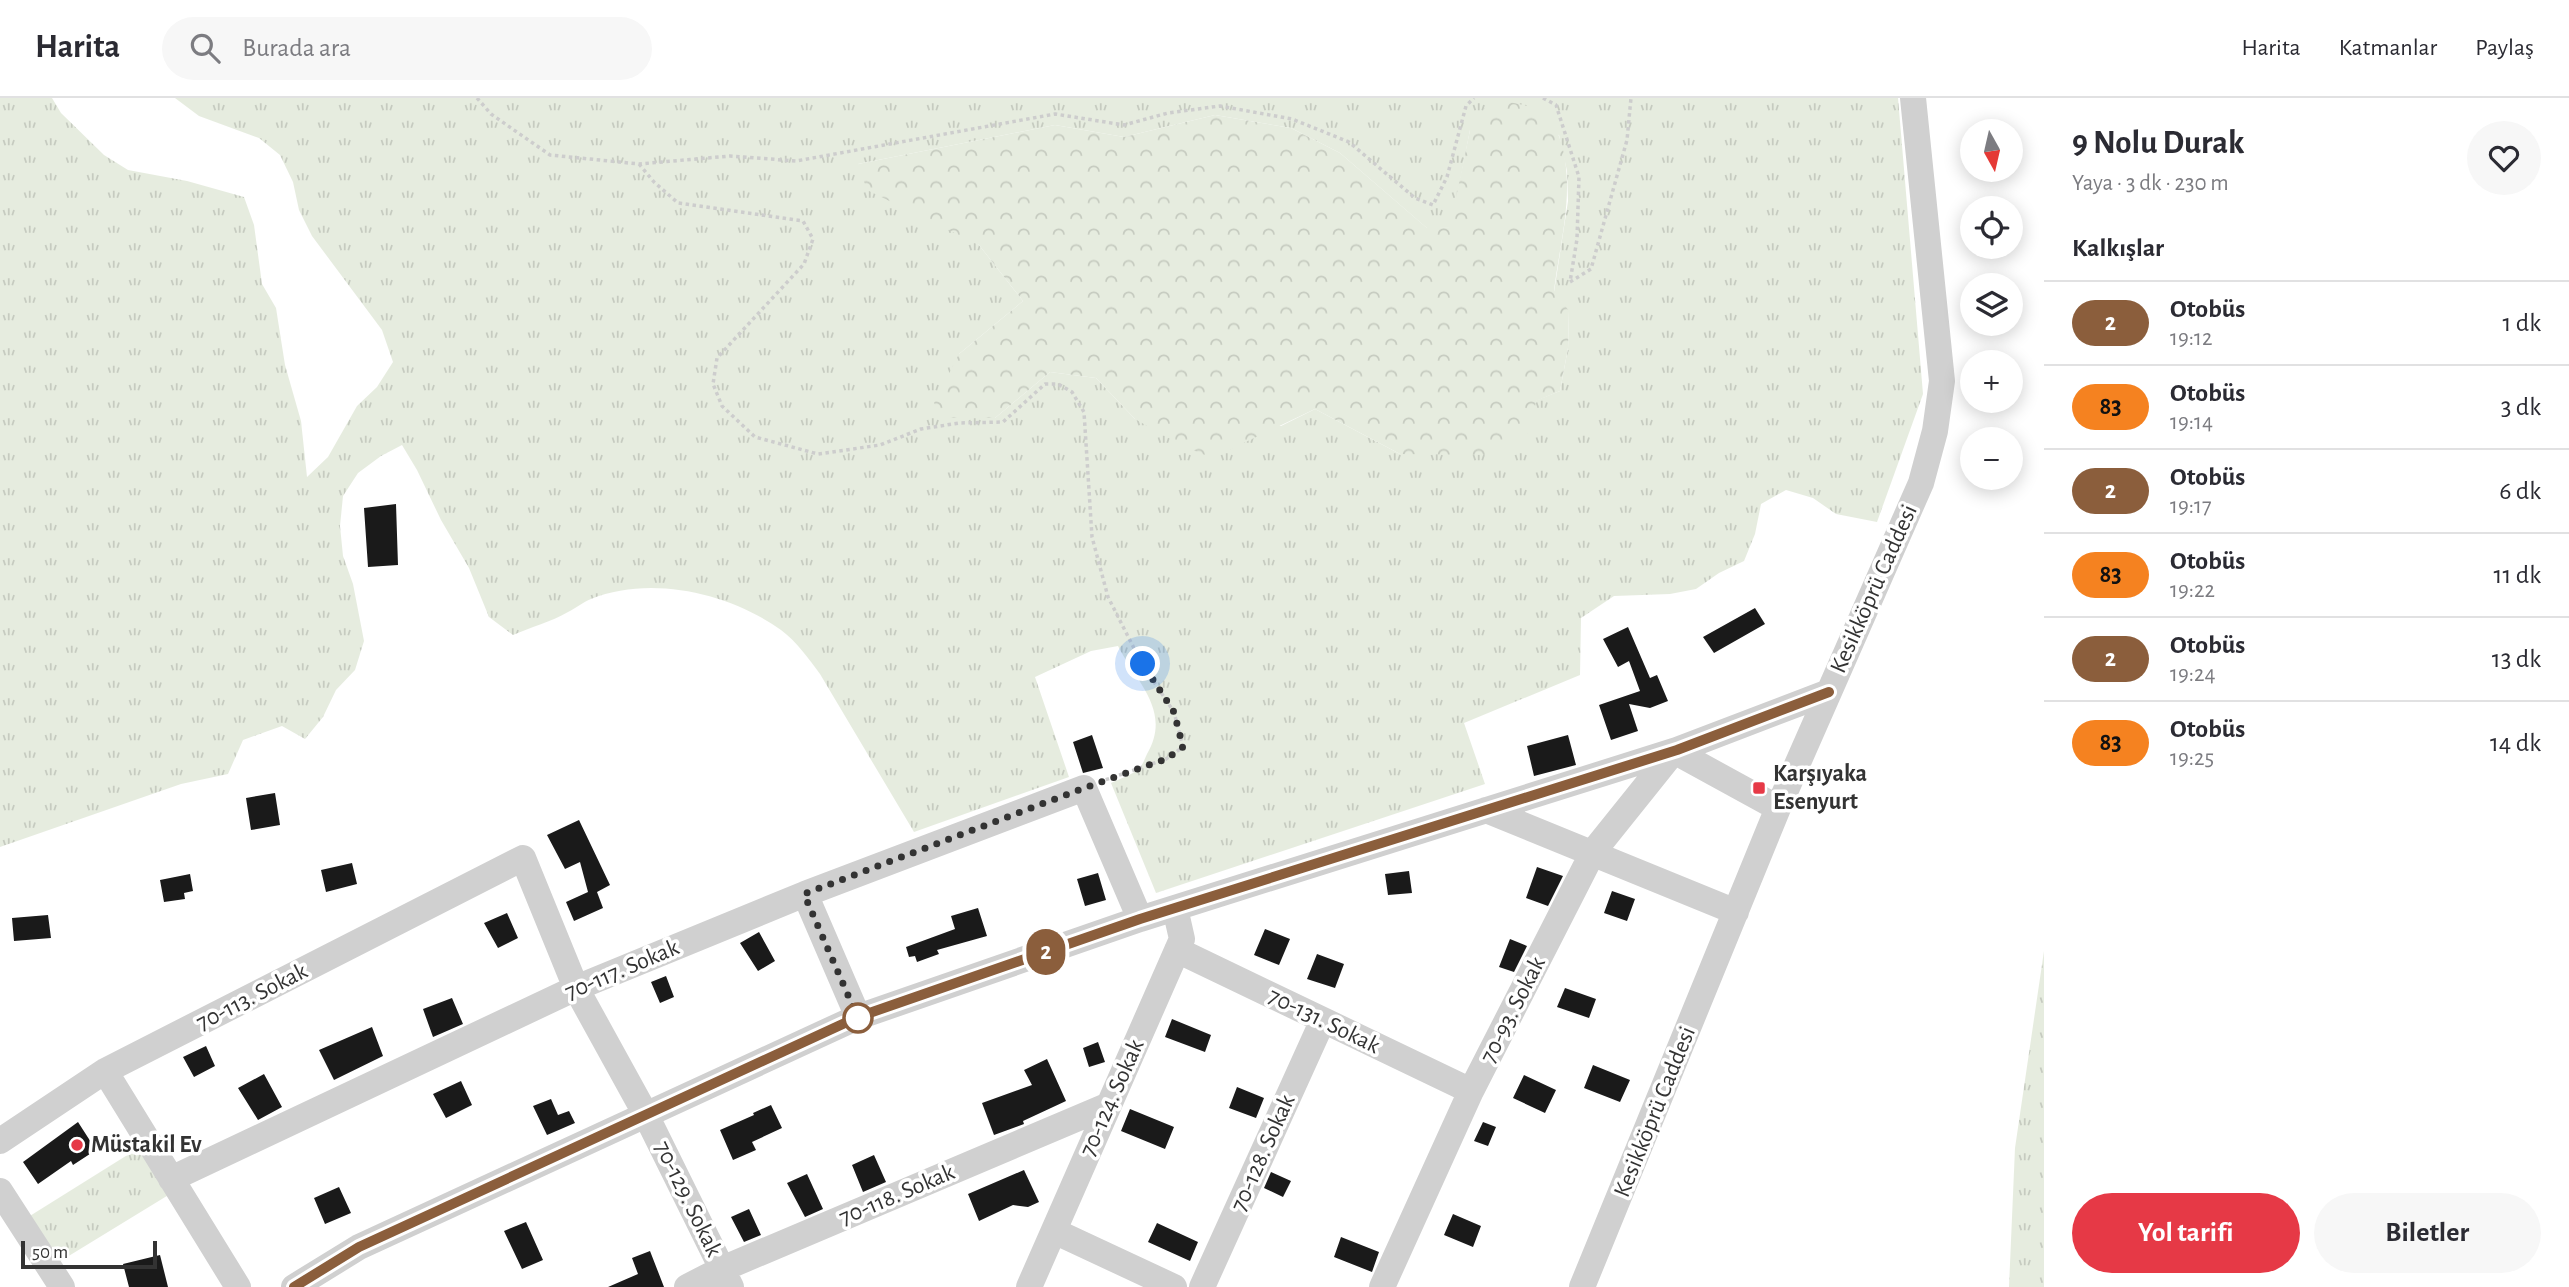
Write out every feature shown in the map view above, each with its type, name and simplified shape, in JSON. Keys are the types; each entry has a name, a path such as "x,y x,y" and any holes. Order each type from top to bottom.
{"street":[{"name":"Kesikköprü Caddesi","path":"1582,1287 1778,808 1921,483 1935,431 1942,381 1913,98"},
{"path":"294,1287 359,1247 858,1017 1140,919 1674,751 1829,692"},
{"path":"1674,751 1778,808"},
{"name":"70-93. Sokak","path":"1382,1287 1471,1091 1593,852 1674,751"},
{"path":"1084,788 1140,919"},
{"name":"70-117. Sokak","path":"171,1179 576,988 804,894 1084,788"},
{"path":"1486,810 1736,912"},
{"name":"70-129. Sokak","path":"512,865 523,858 576,988 646,1115 726,1278"},
{"name":"70-113. Sokak","path":"0,1141 105,1071 512,865"},
{"path":"804,894 858,1017"},
{"name":"70-124. Sokak","path":"1029,1287 1182,939 1175,908"},
{"name":"70-131. Sokak","path":"1177,950 1471,1091"},
{"name":"70-128. Sokak","path":"1202,1287 1323,1020"},
{"path":"105,1071 238,1287"},
{"name":"70-118. Sokak","path":"687,1287 726,1278 1109,1105"},
{"path":"0,1191 62,1287"},
{"path":"1054,1231 1174,1287"}],"path":[{"path":"477,98 491,114 550,155 639,164 730,156 796,161 1055,114 1124,125 1168,113 1220,106 1292,119 1349,142 1415,198 1433,205 1447,177 1466,106 1474,98"},
{"path":"1543,98 1556,105 1579,177 1577,239 1570,282 1591,269 1627,140 1631,98"},
{"path":"639,164 654,182 678,203 803,221 813,239 804,264 717,358 713,384 722,406 755,437 818,454 880,445 921,429 959,423 1003,422 1045,384 1058,384 1072,392 1084,412 1092,537 1108,597 1143,664 1174,712 1183,747 1166,759 1084,788"}],"green space":[{"path":"0,98 52,98 61,113 104,155 128,170 187,181 244,197 254,225 262,284 276,308 285,365 301,421 307,477 328,457 357,406 377,387 393,362 382,330 312,236 299,210 293,182 280,155 259,138 199,116 175,98 1898,98 1923,394 1877,522 1836,514 1813,498 1786,490 1761,504 1755,534 1744,561 1719,573 1696,589 1670,594 1614,596 1581,618 1580,675 1464,723 1485,784 1156,893 1111,783 1133,773 1142,765 1154,739 1156,724 1149,698 1118,646 1091,651 1035,677 1069,777 914,832 820,674 792,640 760,617 738,606 689,592 639,589 614,592 591,599 555,619 513,635 489,617 469,568 402,445 358,473 343,496 340,526 343,556 353,584 364,641 355,670 336,690 323,717 305,739 282,726 243,740 228,774 181,784 0,847","holes":["1215,115 1291,128 1340,153 1428,229 1451,227 1470,130 1559,135 1567,171 1568,201 1554,292 1569,312 1568,348 1560,391 1400,454 1315,409 1281,426 1135,419 1096,378 1050,372 995,418 959,354 1023,301 979,245 858,164 1055,125 1124,137"]},
{"path":"1509,102 1542,109 1558,133 1564,155 1567,175 1566,214 1554,291 1569,311 1568,348 1560,391 1536,401 1530,432 1487,455 1400,454 1315,409 1212,458 1181,445 1135,419 1096,378 1050,372 995,418 941,418 934,403 959,354 1023,301 979,245 867,190 858,164 1055,125 1124,137 1215,115 1291,128 1340,153 1427,228 1450,227 1470,130 1485,108"},
{"path":"2044,951 2044,1287 2009,1287 2015,1148"},
{"path":"145,1144 175,1191 54,1265 25,1219"}],"building":[{"path":"396,504 398,565 368,567 364,508"},
{"path":"1755,608 1765,624 1714,653 1703,637"},
{"path":"1628,627 1650,678 1657,675 1668,701 1650,708 1629,704 1638,731 1611,740 1599,705 1640,691 1629,661 1618,667 1603,639"},
{"path":"1092,735 1103,768 1083,773 1073,742"},
{"path":"1568,735 1576,765 1534,776 1527,746"},
{"path":"275,793 280,825 251,830 246,798"},
{"path":"579,820 610,885 597,892 603,908 574,921 566,902 588,892 580,862 565,869 547,835"},
{"path":"352,863 357,884 326,892 321,870"},
{"path":"1537,867 1563,876 1548,906 1526,898"},
{"path":"1409,871 1412,893 1388,895 1385,874"},
{"path":"1098,873 1106,900 1085,906 1077,879"},
{"path":"190,874 193,891 184,893 185,899 164,902 160,880"},
{"path":"1612,891 1635,899 1627,921 1604,913"},
{"path":"978,908 987,936 937,950 939,954 917,962 915,956 909,957 906,947 955,929 951,916"},
{"path":"507,913 518,938 498,948 484,923"},
{"path":"48,915 51,938 14,941 12,918"},
{"path":"1265,929 1290,939 1279,965 1254,955"},
{"path":"759,932 775,961 758,971 740,943"},
{"path":"1510,939 1527,946 1514,972 1499,967"},
{"path":"1317,954 1344,964 1335,988 1307,979"},
{"path":"666,976 674,997 660,1003 651,982"},
{"path":"1565,988 1596,999 1589,1018 1557,1007"},
{"path":"452,998 463,1024 433,1037 423,1009"},
{"path":"1172,1019 1211,1035 1205,1052 1165,1037"},
{"path":"372,1027 383,1056 334,1080 319,1050"},
{"path":"1098,1042 1105,1062 1089,1067 1083,1048"},
{"path":"206,1046 215,1066 194,1077 183,1057"},
{"path":"1047,1059 1066,1101 1023,1121 1024,1124 994,1135 982,1103 1032,1085 1024,1070"},
{"path":"1593,1065 1630,1080 1620,1102 1584,1088"},
{"path":"264,1074 282,1107 258,1120 238,1088"},
{"path":"1524,1075 1556,1090 1545,1113 1513,1098"},
{"path":"461,1081 472,1105 446,1118 433,1094"},
{"path":"1237,1087 1264,1098 1256,1118 1229,1108"},
{"path":"551,1099 558,1115 569,1111 575,1123 547,1135 533,1106"},
{"path":"771,1105 782,1128 752,1142 756,1150 733,1160 720,1130"},
{"path":"1130,1109 1174,1127 1165,1149 1121,1131"},
{"path":"78,1122 96,1150 73,1165 71,1161 38,1184 23,1162"},
{"path":"1483,1122 1496,1127 1488,1146 1474,1141"},
{"path":"874,1155 886,1182 863,1192 852,1165"},
{"path":"1024,1170 1039,1202 1028,1207 1013,1205 979,1221 968,1194"},
{"path":"1271,1172 1291,1181 1283,1197 1264,1188"},
{"path":"807,1174 823,1209 805,1217 787,1183"},
{"path":"339,1187 351,1213 325,1224 314,1198"},
{"path":"749,1209 761,1235 744,1242 731,1217"},
{"path":"1453,1214 1481,1226 1473,1247 1444,1235"},
{"path":"526,1222 543,1260 522,1269 504,1231"},
{"path":"1157,1223 1198,1242 1190,1261 1148,1242"},
{"path":"1341,1237 1379,1252 1372,1272 1334,1257"},
{"path":"650,1251 664,1287 608,1287 638,1274 632,1258"},
{"path":"160,1255 168,1287 129,1287 123,1264"}],"bus line":[{"name":"2","path":"294,1287 359,1247 858,1017 1140,919 1677,750 1829,692"}],"place":[{"name":"Karşıyaka Esenyurt","path":"1759,788"},
{"name":"Müstakil Ev","path":"77,1145"}],"route":[{"path":"858,1018 804,894 1166,759 1183,747 1174,712 1143,664"}]}
